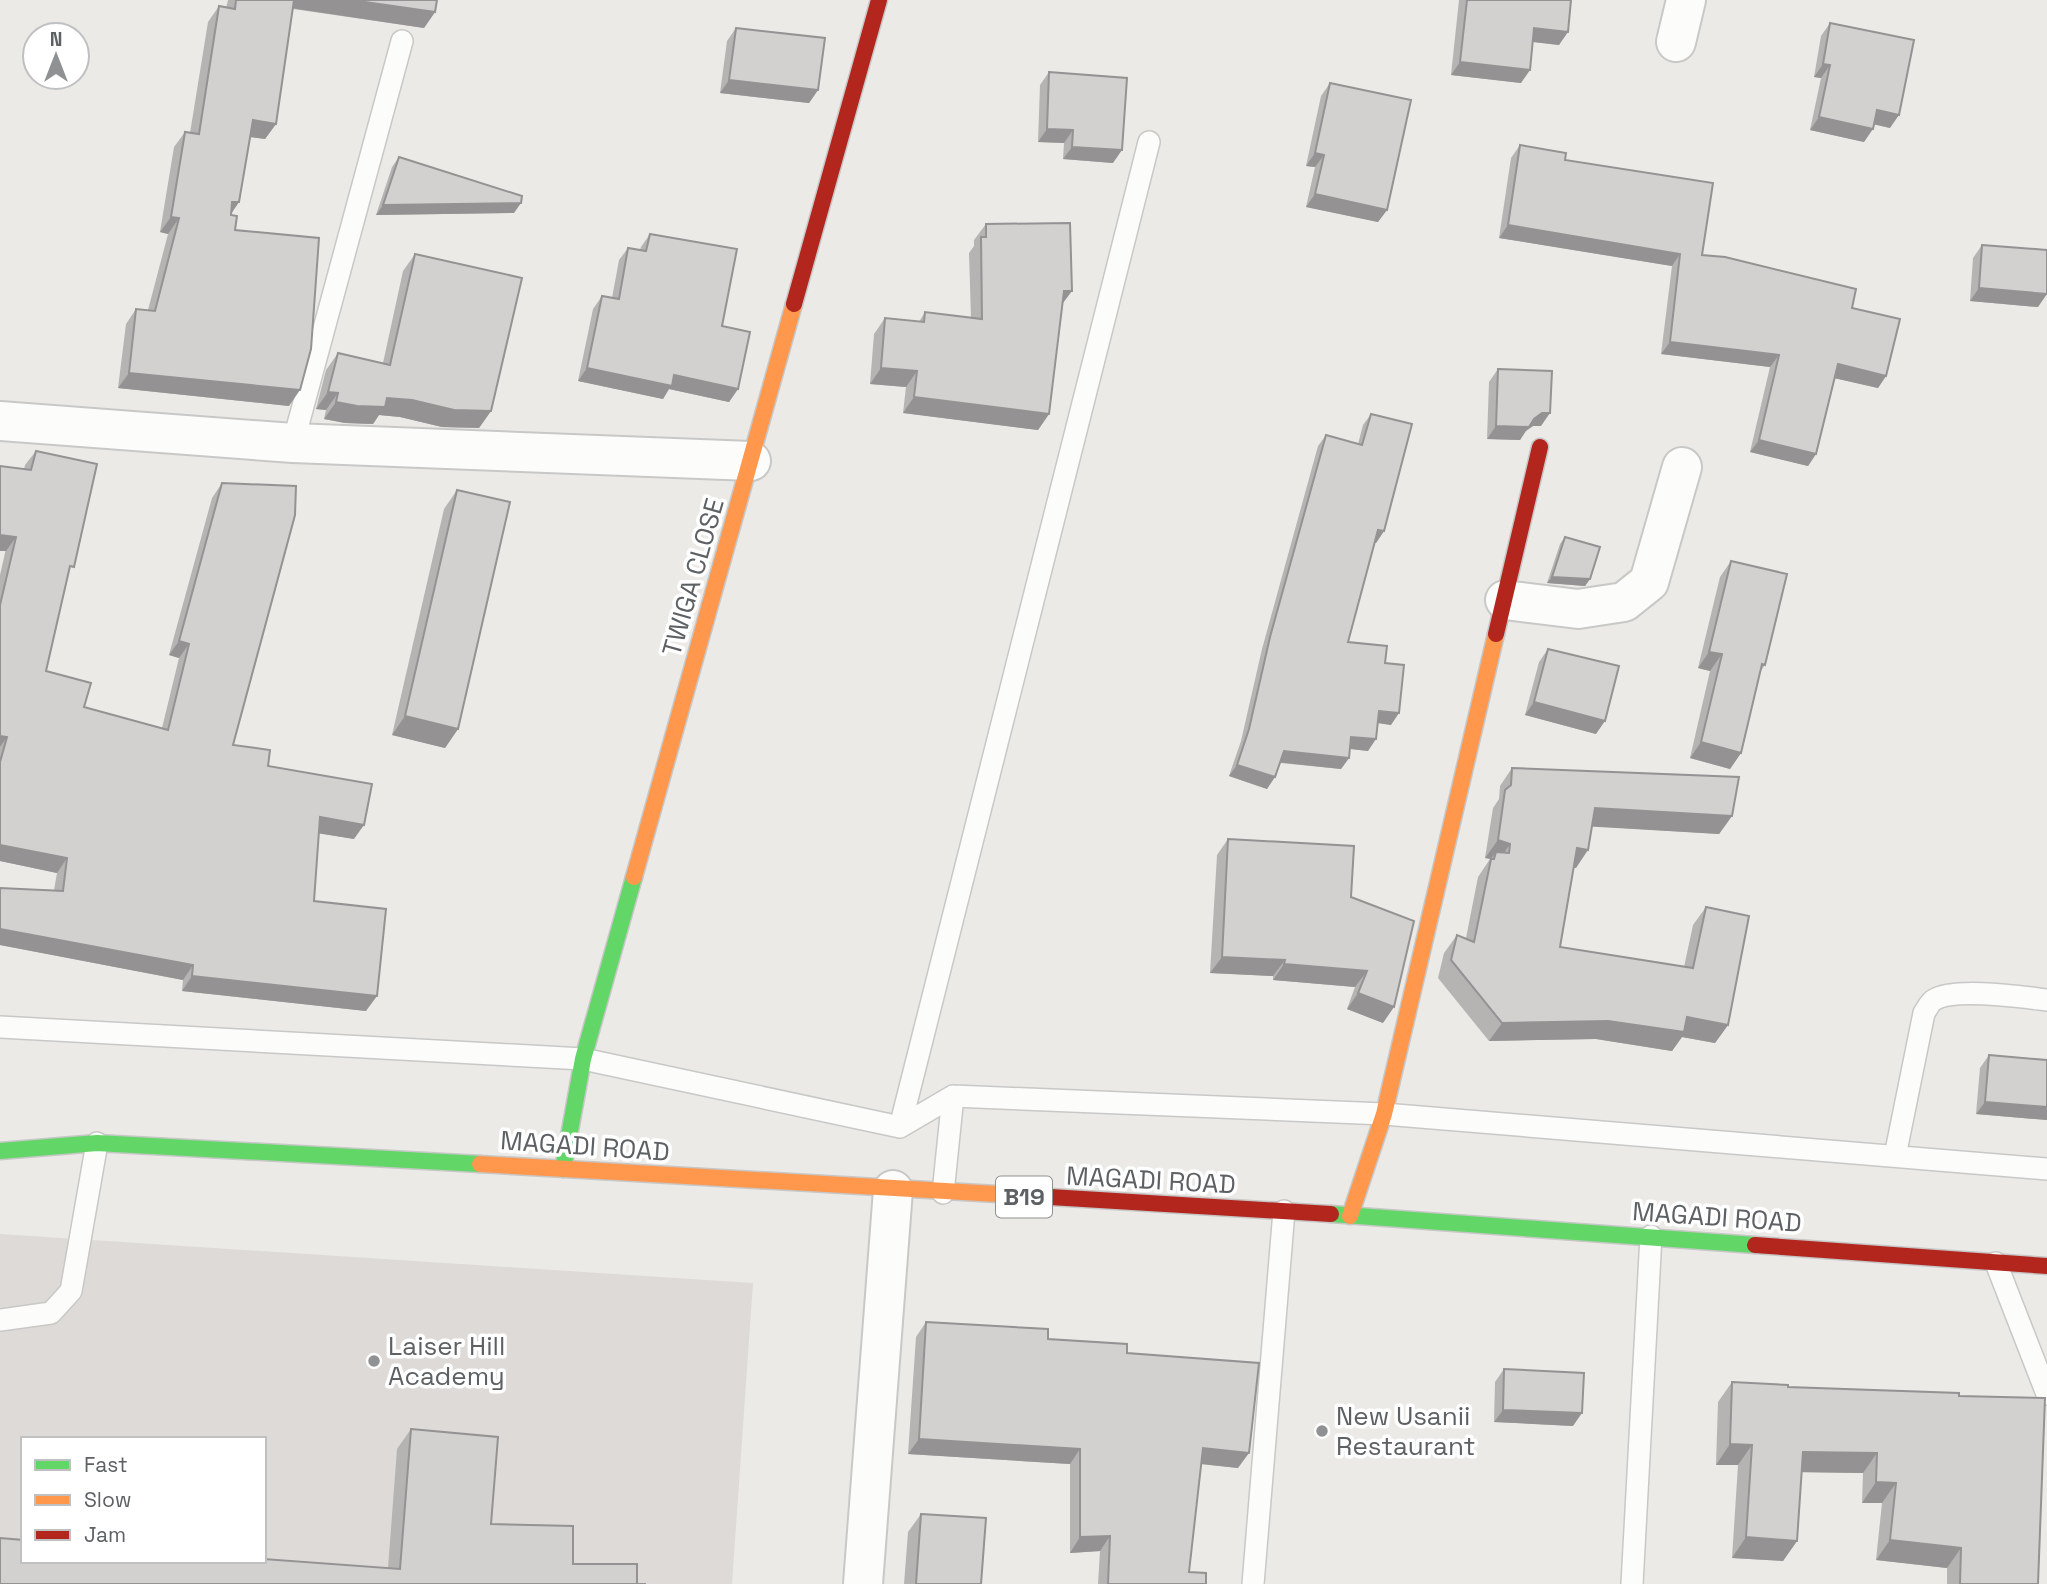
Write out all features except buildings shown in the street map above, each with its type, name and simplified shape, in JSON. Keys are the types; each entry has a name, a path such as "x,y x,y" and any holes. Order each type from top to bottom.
{"main road":[{"name":"TWIGA CLOSE","path":"563,1169 583,1059 879,0"},
{"path":"1349,1216 1384,1114 1540,447"},
{"name":"MAGADI ROAD","path":"0,1151 97,1143 563,1169 1284,1211 2047,1266"}],"street":[{"path":"1676,42 1686,0"},
{"path":"0,421 293,443 751,461"},
{"path":"1505,600 1578,609 1624,602 1649,582 1682,467"},
{"path":"863,1584 893,1190"}],"lane":[{"path":"293,443 402,41"},
{"path":"900,1127 1149,142"},
{"path":"1895,1156 1924,1013 1932,1000 1946,996 1985,994 2047,1000"},
{"path":"0,1027 583,1059 900,1127 953,1096 1384,1114 2047,1169"},
{"path":"943,1193 953,1096"},
{"path":"0,1320 51,1312 71,1291 97,1143"},
{"path":"1253,1584 1284,1211"},
{"path":"1632,1584 1651,1237"},
{"path":"1996,1263 2047,1394"}],"shaded area":[{"name":"Laiser Hill Academy","path":"0,1234 753,1283 732,1584 0,1584"}],"traffic: fast":[{"path":"563,1169 583,1059 634,877"},
{"path":"0,1151 97,1143 480,1164"},
{"path":"1331,1214 1755,1245"}],"traffic: slow":[{"path":"634,877 794,304"},
{"path":"1350,1216 1384,1114 1496,634"},
{"path":"480,1164 1050,1197"}],"traffic: jam":[{"path":"794,304 879,0"},
{"path":"1496,634 1540,447"},
{"path":"1050,1197 1331,1214"},
{"path":"1755,1245 2047,1266"}],"place":[{"name":"Laiser Hill Academy","path":"374,1361"},
{"name":"New Usanii Restaurant","path":"1322,1431"}]}
